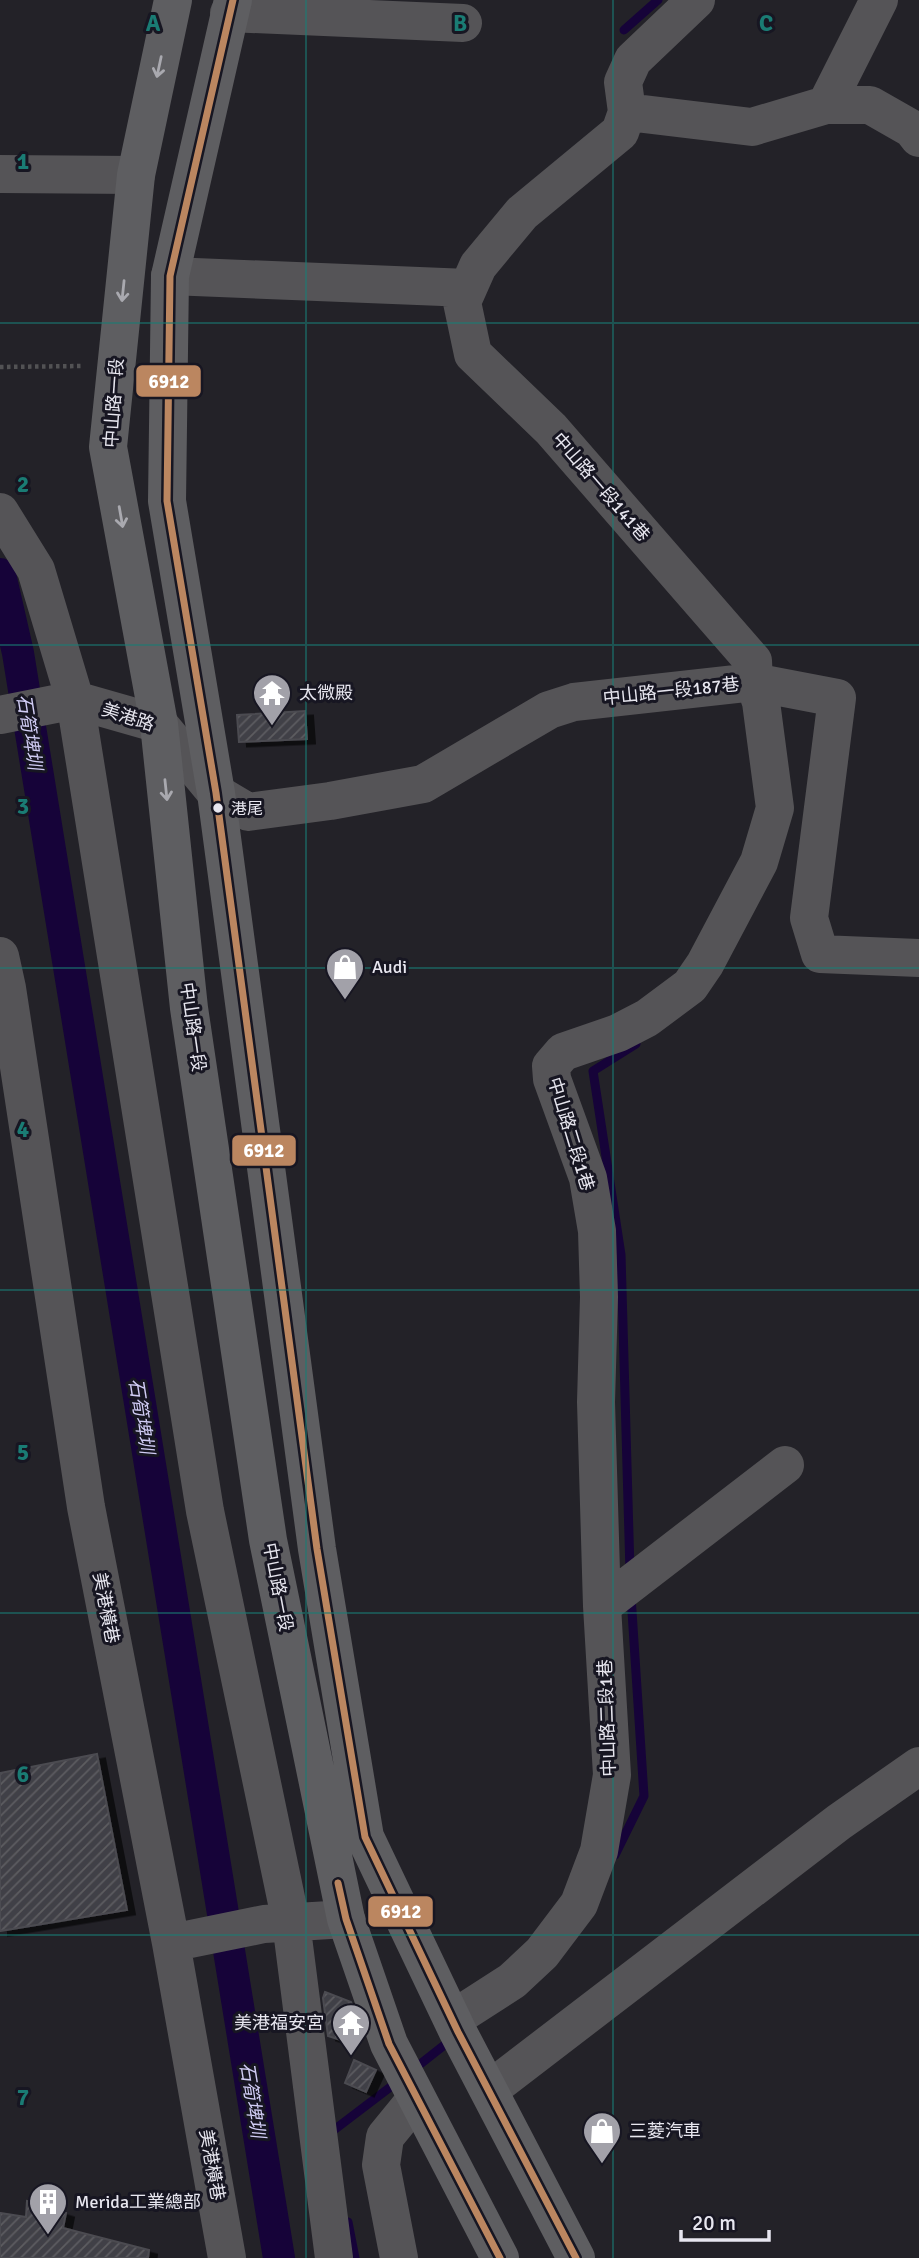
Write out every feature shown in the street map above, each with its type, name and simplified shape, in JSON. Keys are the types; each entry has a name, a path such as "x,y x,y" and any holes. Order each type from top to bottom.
{"main road":[{"name":"中山路一段","path":"173,0 135,176 108,447 159,724 190,1008 268,1540 346,1919 389,2044 500,2258"},
{"path":"231,6 170,276 167,501 216,793 317,1549 365,1837 456,2025 576,2258"}],"street":[{"path":"696,0 633,60 623,82 627,112 752,127 826,105 870,105 912,129 919,138"},
{"path":"826,105 879,0"},
{"path":"231,6 463,23"},
{"name":"中山路一段141巷","path":"627,112 620,132 522,214 478,266 462,302 473,354 551,429 753,661 754,682"},
{"path":"0,174 135,176"},
{"path":"170,276 468,288"},
{"path":"0,512 36,570 64,703 278,1923 334,2258"},
{"name":"中山路一段187巷","path":"216,793 248,811 330,801 423,784 549,710 574,702 754,682 837,698 809,918 820,954 919,958"},
{"name":"中山路二段1巷","path":"456,2025 542,1954 579,1904 599,1851 612,1775 602,1606 596,1402 599,1297 597,1231 588,1178 552,1079 551,1066 563,1052 618,1033 647,1018 690,986 759,862 775,808 761,702 754,682"},
{"path":"0,715 64,703"},
{"name":"美港路","path":"64,703 159,724 216,793"},
{"name":"美港橫巷","path":"0,956 86,1507 171,1943 227,2258"},
{"path":"602,1606 785,1465"},
{"path":"489,2090 839,1822 919,1766"},
{"path":"171,1943 278,1923 346,1919"},
{"path":"399,2258 382,2165 385,2137 416,2099"}],"path":[{"path":"0,367 116,365"}],"building":[{"name":"太微殿","path":"305,711 307,739 239,742 237,715"},
{"path":"97,1754 127,1910 0,1931 0,1773"},
{"path":"325,1992 351,2002 355,2012 344,2041 328,2036 323,1998"},
{"path":"354,2060 376,2070 366,2092 345,2083"},
{"name":"Merida工業總部","path":"27,2201 66,2213 63,2228 149,2250 148,2258 0,2258 0,2213 26,2217"}],"waterway":[{"path":"624,30 658,0"},
{"name":"石筍埤圳","path":"0,574 18,653 279,2258"},
{"path":"630,1571 621,1255 593,1071 636,1044"},
{"path":"615,1855 644,1796 631,1596"},
{"path":"414,2069 452,2039"},
{"path":"331,2136 330,2133 397,2082"},
{"path":"348,2222 355,2258"}],"transit line":[{"name":"6912","path":"233,0 170,276 167,501 216,793 317,1549 365,1837 458,2032 576,2258"},
{"name":"6912","path":"338,1883 346,1919 389,2044 500,2258"}],"place":[{"name":"太微殿","path":"272,727"},
{"name":"港尾","path":"218,808"},
{"name":"Audi","path":"345,1001"},
{"name":"美港福安宮","path":"351,2057"},
{"name":"三菱汽車","path":"602,2165"},
{"name":"Merida工業總部","path":"48,2236"}]}
